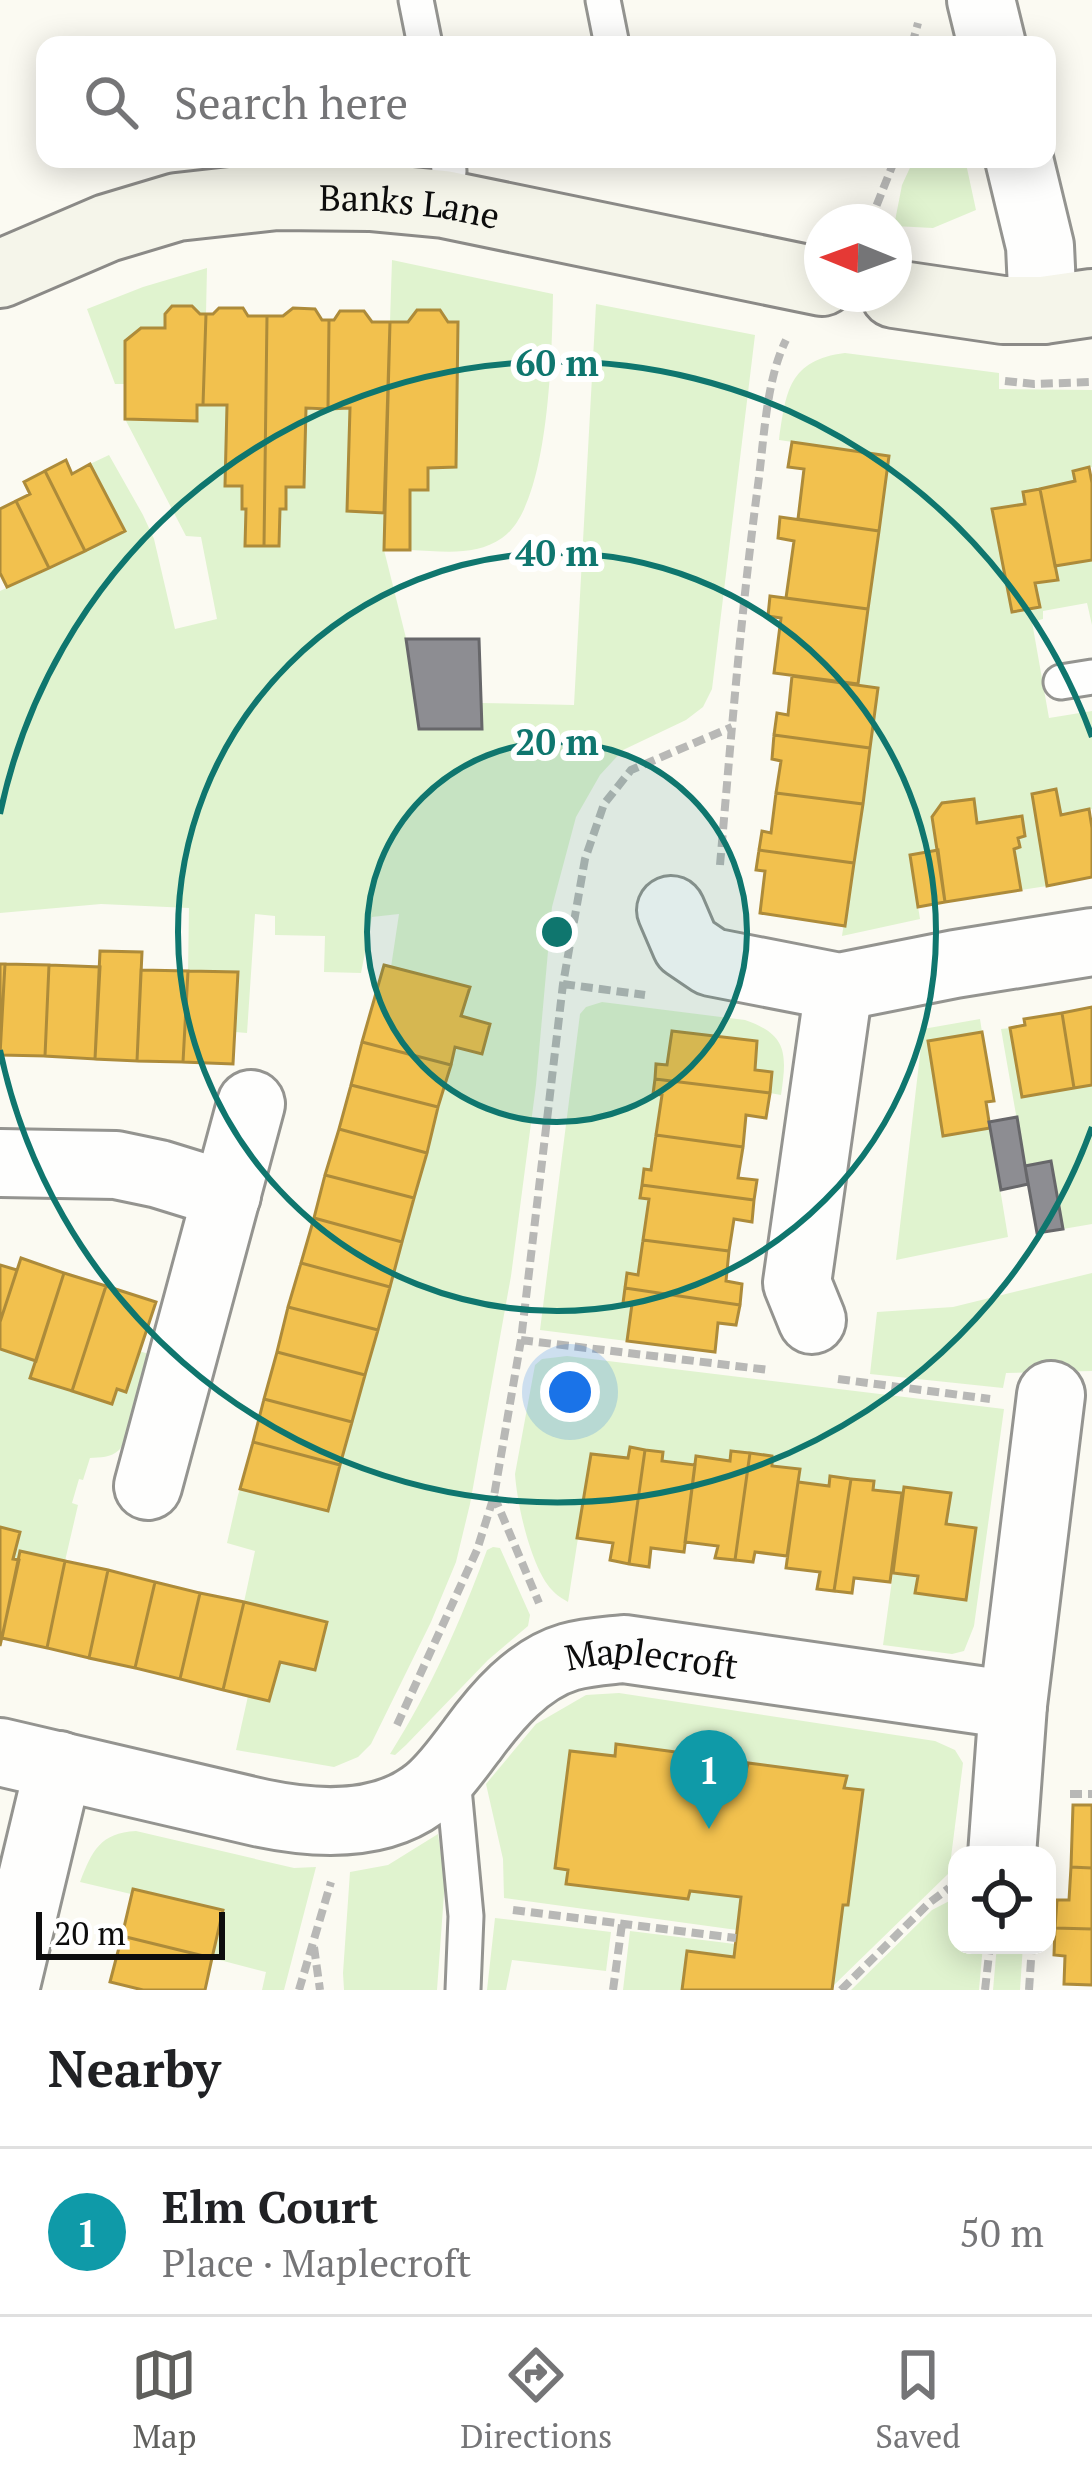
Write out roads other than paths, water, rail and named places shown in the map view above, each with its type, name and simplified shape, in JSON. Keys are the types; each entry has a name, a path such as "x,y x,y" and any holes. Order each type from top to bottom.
{"street":[{"path":"981,0 990,36"},
{"path":"912,297 1003,310 1068,306 1040,246 1021,168"},
{"name":"Banks Lane","path":"0,274 107,228 177,207 277,196 370,197 446,182 804,304"},
{"path":"671,910 686,945 711,962 839,987 1092,942"},
{"path":"808,1356 797,1282 839,987"},
{"path":"148,1486 251,1104"},
{"path":"0,1163 116,1166 226,1195"},
{"path":"1003,1846 1013,1705 1021,1397"},
{"name":"Maplecroft","path":"30,1758 293,1820 341,1850 393,1810 423,1796 492,1712 542,1669 568,1657 624,1649 1013,1705"},
{"path":"5,1990 30,1758"}],"lane":[{"path":"416,0 422,36"},
{"path":"603,0 610,36"},
{"path":"452,1766 466,1916 463,1990"}],"place":[{"name":"Elm Court","path":"709,1829"}]}
